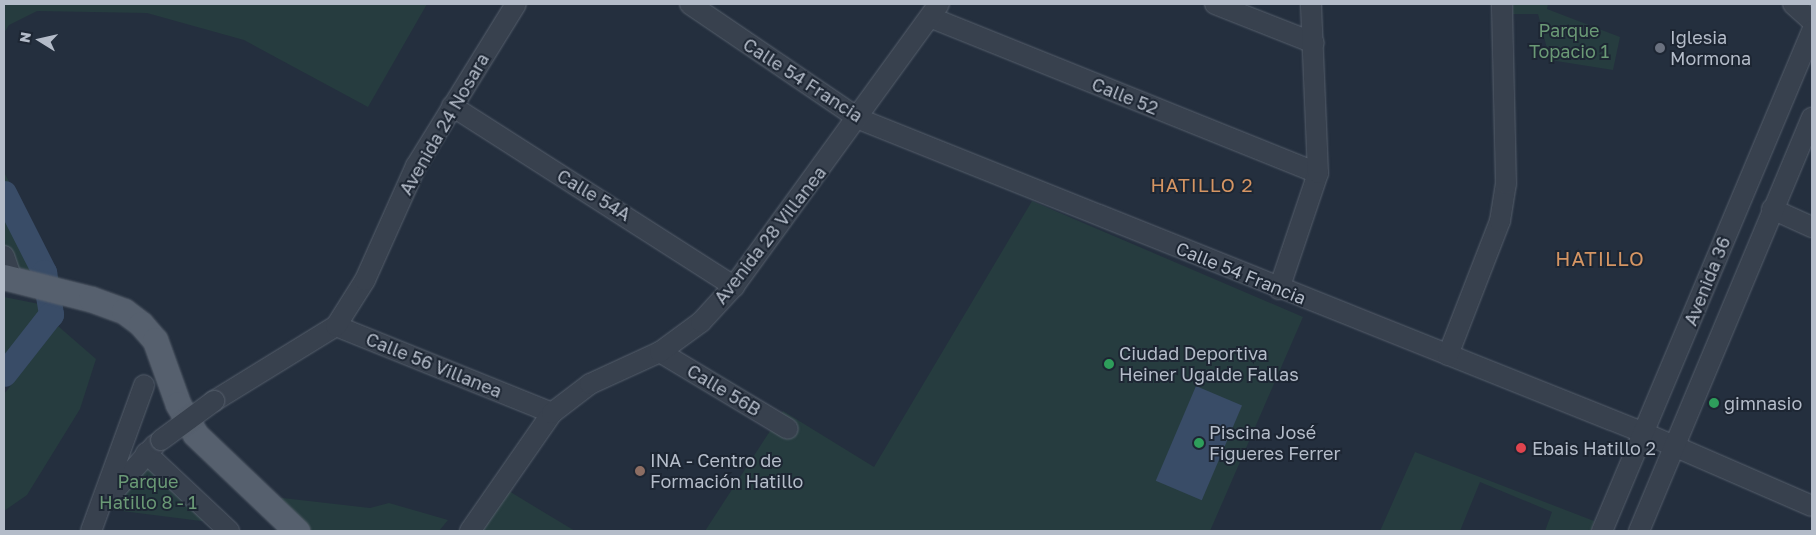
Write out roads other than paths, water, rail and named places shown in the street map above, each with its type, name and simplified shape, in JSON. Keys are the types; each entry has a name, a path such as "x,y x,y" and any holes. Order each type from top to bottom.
{"main road":[{"path":"12,274 124,311 141,324 155,340 190,428 296,531"}],"street":[{"name":"Avenida 24 Nosara","path":"336,326 365,280 416,166 516,4"},
{"name":"Calle 54 Francia","path":"690,4 859,119 1279,289 1644,433 1812,506"},
{"path":"1215,4 1314,43"},
{"path":"1279,289 1318,173 1311,4"},
{"path":"1448,355 1500,221 1506,184 1502,4"},
{"path":"1793,4 1812,21"},
{"name":"Avenida 28 Villanea","path":"470,531 552,413 590,384 660,352 701,322 734,286 859,119 936,11"},
{"name":"Calle 52","path":"936,11 1318,173"},
{"name":"Avenida 36","path":"1602,531 1812,31"},
{"name":"Calle 54A","path":"452,106 734,286"},
{"name":"Avenida 36","path":"1640,531 1772,209 1812,118"},
{"path":"1772,209 1812,226"},
{"path":"99,513 146,453 161,440 214,401 336,326"},
{"name":"Calle 56 Villanea","path":"336,326 552,413"},
{"name":"Calle 56B","path":"660,352 788,429"},
{"path":"91,531 144,385"},
{"path":"532,405 540,429"},
{"path":"146,453 229,531"}],"water":[{"name":"Piscina José Figueres Ferrer","path":"1196,386 1242,406 1202,500 1156,481"}],"waterway":[{"path":"4,193 44,272 51,314 4,374"}],"place":[{"name":"Iglesia Mormona","path":"1660,48"},
{"name":"Ciudad Deportiva Heiner Ugalde Fallas","path":"1109,364"},
{"name":"gimnasio","path":"1714,403"},
{"name":"Piscina José Figueres Ferrer","path":"1199,443"},
{"name":"Ebais Hatillo 2","path":"1521,448"},
{"name":"INA - Centro de Formación Hatillo","path":"640,471"}],"district":[{"name":"HATILLO 2","path":"1202,185"},
{"name":"HATILLO","path":"1600,258"}],"park label":[{"name":"Parque Topacio 1","path":"1569,41"},
{"name":"Parque Hatillo 8 - 1","path":"148,492"}]}
